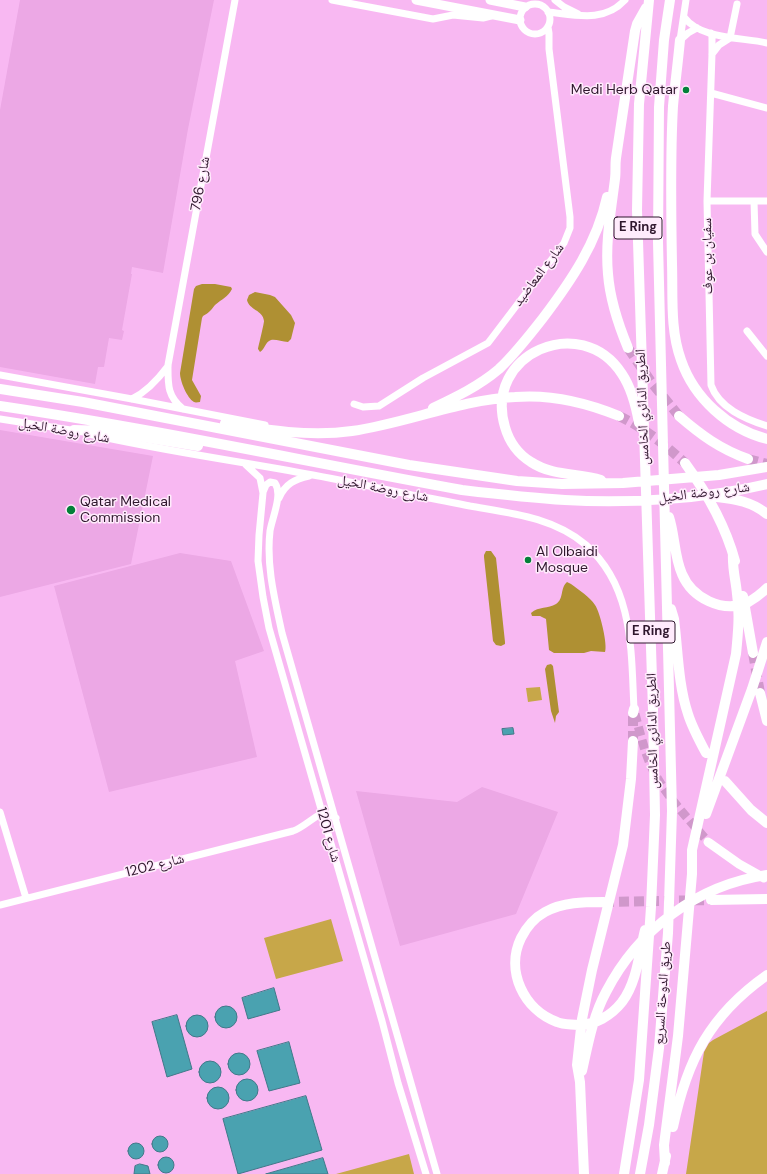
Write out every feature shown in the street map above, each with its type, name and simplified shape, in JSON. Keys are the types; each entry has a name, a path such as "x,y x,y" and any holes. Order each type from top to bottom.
{"highway":[{"name":"الطريق الدائري الخامس","path":"670,0 664,40 660,99 658,226 672,812"},
{"name":"الطريق الدائري الخامس","path":"648,3 639,104 637,210 653,702 655,815"},
{"path":"412,418 457,397 480,383 509,359 556,301 587,254 602,217 615,162 635,30 648,3"},
{"path":"680,40 673,107 671,179 673,318 676,344 688,377 695,388 714,409 725,419 740,428 767,439"},
{"path":"615,162 615,178 607,243 608,274 615,312 628,348"},
{"path":"618,483 590,477 553,472 541,468 520,454 507,433 503,421 502,408 504,388 516,366 535,351 559,343 584,345 595,349 606,356 616,365 628,385 637,413 645,450"},
{"name":"شارع روضة الخيل","path":"0,389 83,402 410,465 517,481 562,484 618,483 719,475 767,467"},
{"path":"193,424 218,422 328,434 351,432 390,424 464,405 515,396 538,396 565,399 587,404 619,416"},
{"name":"شارع روضة الخيل","path":"0,406 236,447 462,490 565,500 622,502 697,496 767,484"},
{"path":"679,416 714,444 748,459"},
{"path":"74,430 107,431 198,446 236,447"},
{"path":"685,464 715,509 726,534 733,554 746,609 753,653"},
{"path":"697,496 729,498 748,502 767,514"},
{"path":"665,505 672,526 679,566 686,582 699,596 716,604 734,606 751,600 767,588"},
{"path":"665,1163 664,1145 678,1036 692,874 692,850 736,654 739,630 738,606 732,565 733,554"},
{"path":"667,593 674,619 682,691 688,714 706,753"},
{"path":"692,874 710,802 752,689 767,642"},
{"path":"760,693 767,722"},
{"path":"584,1174 580,1082 577,1066 580,1032 592,970 602,936 623,845 631,779 633,741"},
{"path":"725,781 751,810 767,823"},
{"name":"طريق الدوحة السريع","path":"640,1174 649,1125 660,1041 668,932 672,812"},
{"name":"طريق الدوحة السريع","path":"624,1174 639,1080 651,907 655,815"},
{"path":"580,1082 597,1011 605,993 628,955 655,928 677,910 704,894 739,881 767,875"},
{"path":"711,900 767,899"},
{"path":"604,902 577,902 554,908 537,917 523,933 516,950 515,958 518,983 528,1001 537,1011 547,1018 564,1024 586,1025 604,1018 622,1002 632,982 651,907"},
{"path":"662,1174 683,1085 698,1050 712,1027 731,1006 748,989 767,976"},
{"path":"647,1174 651,1138 649,1125"}],"main road":[{"path":"416,0 520,20"},
{"path":"490,0 528,4"},
{"path":"708,842 739,864 767,880"}],"street":[{"path":"332,0 433,19 453,15 483,18 495,15"},
{"path":"555,0 564,7 583,16"},
{"path":"545,6 550,17 548,27 536,34 531,34 523,29 520,20 521,13 528,4 537,4 545,6 583,16 601,15 612,12 625,0"},
{"path":"680,40 686,0"},
{"name":"شارع 796","path":"183,409 177,404 170,392 168,385 168,365 235,1"},
{"path":"712,54 719,45 730,38 737,4"},
{"path":"684,17 689,23 697,28 710,33 730,38 767,43"},
{"name":"شارع المعاضيد","path":"354,404 363,407 379,406 423,378 488,343 564,243 568,234 570,222 549,49 548,27"},
{"path":"680,40 697,28"},
{"name":"سفيان بن عوف","path":"710,33 712,37 712,54 707,201 711,385 716,396 725,406 744,417 767,426"},
{"path":"536,34 549,49"},
{"path":"711,93 767,108"},
{"path":"707,201 767,201"},
{"path":"754,201 756,234 767,252"},
{"path":"747,331 767,356"},
{"name":"شارع 796","path":"132,399 144,391 160,376 168,365"},
{"path":"0,375 246,421 282,430"},
{"name":"شارع روضة الخيل","path":"0,419 74,430 135,444 314,475 468,506 524,515 549,523 570,533 586,546 603,564 614,580 624,606 630,635 634,712"},
{"name":"شارع 1201","path":"244,463 260,478 262,493 258,561 269,628 371,983 398,1084 426,1174"},
{"name":"شارع 1201","path":"277,502 282,492 291,482 314,475"},
{"name":"شارع 1201","path":"262,493 268,483 275,483 278,489 277,502 271,527 270,560 273,594 282,633 437,1174"},
{"path":"0,812 26,898"},
{"path":"322,813 336,818"},
{"name":"شارع 1202","path":"0,905 293,831 322,813"},
{"path":"309,822 318,821 326,825"},
{"path":"371,983 380,979"}],"shaded area":[{"path":"20,0 214,0 188,129 163,273 132,267 122,330 124,331 122,340 109,338 104,367 98,367 95,384 0,367 0,110"},
{"path":"202,284 215,284 231,287 232,289 227,296 202,318 192,380 201,396 200,402 194,402 186,393 180,373 194,289 196,286"},
{"path":"255,292 275,297 291,315 295,323 291,339 288,342 271,340 267,342 260,352 258,349 264,321 263,317 250,306 247,300 249,295"},
{"name":"Qatar Medical Commission","path":"0,430 153,456 131,564 0,597"},
{"path":"486,551 491,551 496,558 505,642 505,644 501,646 496,645 493,641 484,557"},
{"path":"180,553 231,561 264,651 235,661 257,757 109,792 54,586"},
{"path":"567,582 584,594 595,605 603,628 606,648 605,652 591,651 584,653 554,653 549,650 546,619 540,616 532,616 531,613 537,609 556,604 560,599 563,587"},
{"path":"551,664 553,666 559,712 556,716 555,723 551,711 545,669 547,665"},
{"path":"540,687 542,700 528,702 526,688"},
{"path":"513,728 514,734 503,735 502,729"},
{"path":"482,787 558,812 516,914 400,946 356,791 457,802"},
{"path":"331,919 343,961 276,979 264,938"},
{"path":"274,988 280,1010 248,1019 242,998"},
{"path":"226,1006 230,1007 236,1013 236,1021 230,1027 226,1028 222,1027 216,1021 215,1017 216,1013 222,1007"},
{"path":"767,1011 767,1174 686,1174 704,1052 709,1043 713,1040"},
{"path":"177,1015 192,1069 167,1077 152,1022"},
{"path":"197,1015 201,1016 207,1022 207,1030 201,1036 197,1037 193,1036 187,1030 186,1026 187,1022 193,1016"},
{"path":"289,1042 300,1083 269,1091 257,1051"},
{"path":"239,1053 243,1054 249,1060 249,1068 243,1074 239,1075 235,1074 229,1068 228,1064 229,1060 235,1054"},
{"path":"210,1061 214,1062 220,1068 220,1076 214,1082 210,1083 206,1082 200,1076 199,1072 200,1068 206,1062"},
{"path":"247,1079 251,1080 257,1086 257,1094 251,1100 247,1101 243,1100 237,1094 236,1090 237,1086 243,1080"},
{"path":"218,1087 222,1088 228,1094 228,1102 222,1108 218,1109 214,1108 208,1102 207,1098 208,1094 214,1088"},
{"path":"306,1096 322,1150 238,1174 223,1119"},
{"path":"157,1136 163,1136 168,1141 166,1150 163,1152 157,1152 152,1147 152,1141"},
{"path":"133,1143 139,1143 144,1148 142,1157 139,1159 133,1159 128,1154 128,1148"},
{"path":"409,1154 414,1174 336,1174"},
{"path":"163,1157 169,1157 174,1162 172,1171 169,1173 163,1173 158,1168 158,1162"},
{"path":"323,1158 328,1174 266,1174"},
{"path":"140,1164 148,1166 150,1174 134,1174 135,1166"}],"tunnel":[{"path":"628,348 652,383 679,416"},
{"path":"619,416 654,437 685,463"},
{"path":"748,459 767,464"},
{"path":"753,653 760,693"},
{"path":"633,713 633,741"},
{"path":"635,714 649,761 660,783 708,842"},
{"path":"604,902 711,900"}],"place":[{"name":"Medi Herb Qatar","path":"686,90"},
{"name":"Qatar Medical Commission","path":"71,510"},
{"name":"Al Olbaidi Mosque","path":"528,560"}]}
